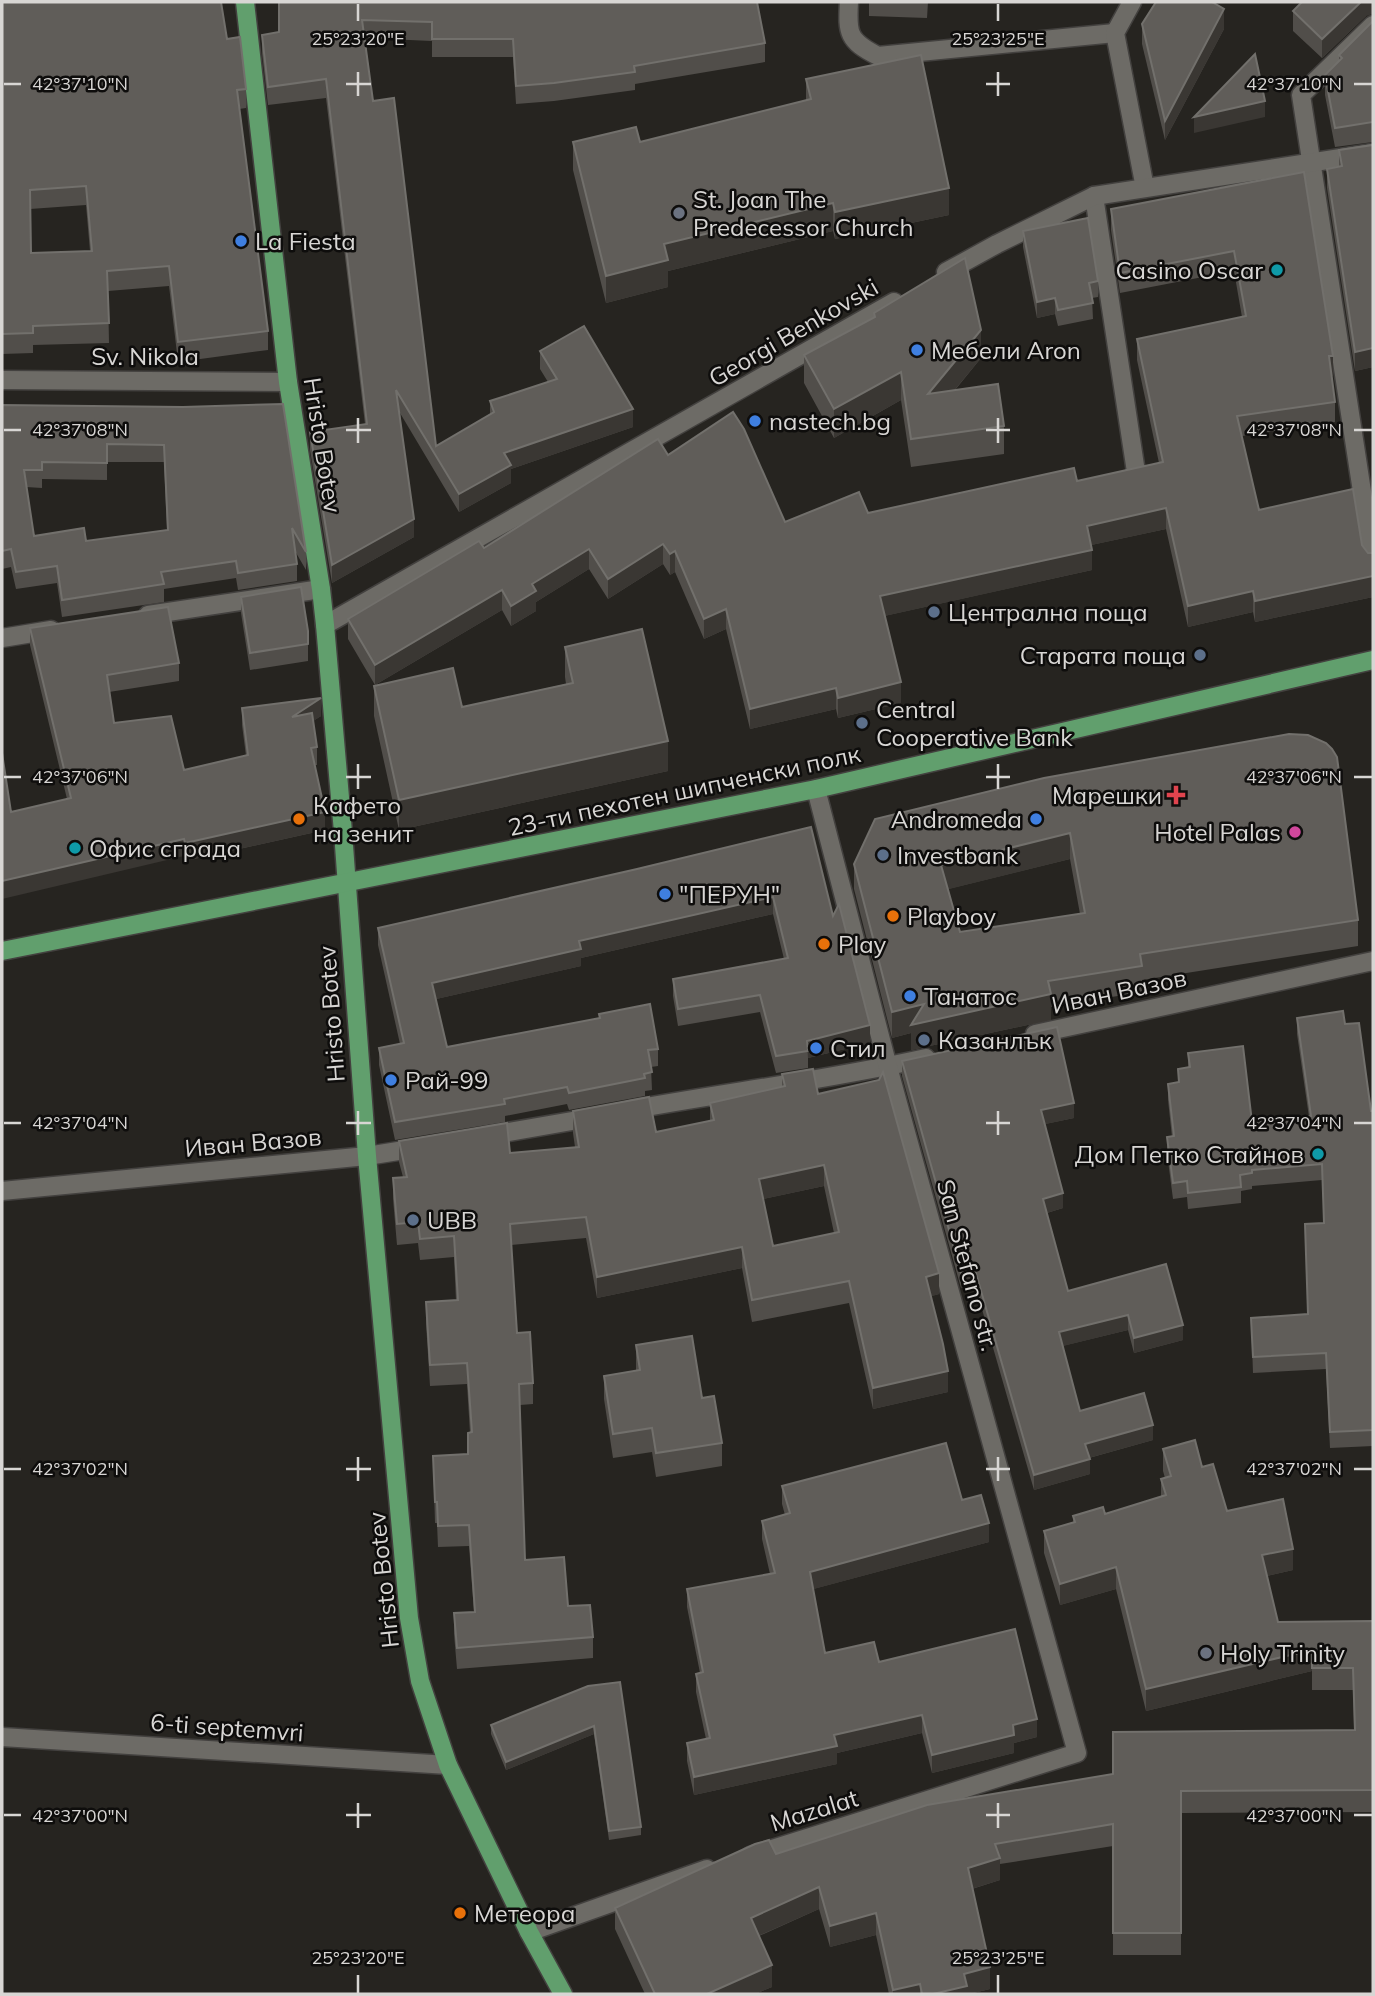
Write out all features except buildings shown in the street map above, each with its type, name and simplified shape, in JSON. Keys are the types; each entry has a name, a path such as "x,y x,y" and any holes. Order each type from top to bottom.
{"main road":[{"name":"Hristo Botev","path":"245,2 288,382 325,625 367,1156 409,1618 420,1681 448,1765 529,1932 563,1994"},
{"name":"23-ти пехотен шипченски полк","path":"2,951 816,789 1373,660"}],"street":[{"path":"849,2 847,27 853,39 863,48 878,55 1115,33"},
{"path":"1132,2 1115,33 1145,188"},
{"path":"1373,25 1301,95 1373,564"},
{"path":"937,278 996,244 1094,196 1373,153"},
{"path":"1094,196 1136,472"},
{"name":"Georgi Benkovski","path":"325,625 913,292"},
{"name":"Sv. Nikola","path":"2,380 288,382"},
{"path":"135,617 321,589"},
{"path":"2,638 68,628"},
{"name":"San Stefano str.","path":"816,789 888,1067 1077,1753"},
{"name":"Иван Вазов","path":"1023,1037 1373,961"},
{"path":"474,1138 709,1095 888,1067 942,1055"},
{"name":"Иван Вазов","path":"2,1191 367,1156 434,1145"},
{"name":"6-ti septemvri","path":"2,1737 448,1765"},
{"name":"Mazalat","path":"529,1932 667,1882 1077,1753"}],"place":[{"name":"St. Joan The Predecessor Church","path":"679,213"},
{"name":"La Fiesta","path":"241,241"},
{"name":"Casino Oscar","path":"1277,270"},
{"name":"Мебели Aron","path":"917,350"},
{"name":"nastech.bg","path":"755,421"},
{"name":"Централна поща","path":"934,612"},
{"name":"Старата поща","path":"1200,655"},
{"name":"Central Cooperative Bank","path":"862,723"},
{"name":"Марешки","path":"1176,795"},
{"name":"Кафето на зенит","path":"299,819"},
{"name":"Andromeda","path":"1036,819"},
{"name":"Hotel Palas","path":"1295,832"},
{"name":"Офис сграда","path":"75,848"},
{"name":"Investbank","path":"883,855"},
{"name":"\"ПЕРУН\"","path":"665,894"},
{"name":"Playboy","path":"893,916"},
{"name":"Play","path":"824,944"},
{"name":"Танатос","path":"910,996"},
{"name":"Казанлък","path":"924,1040"},
{"name":"Стил","path":"816,1048"},
{"name":"Рай-99","path":"391,1080"},
{"name":"Дом Петко Стайнов","path":"1318,1154"},
{"name":"UBB","path":"413,1220"},
{"name":"Holy Trinity","path":"1206,1653"},
{"name":"Метеора","path":"460,1913"}]}
